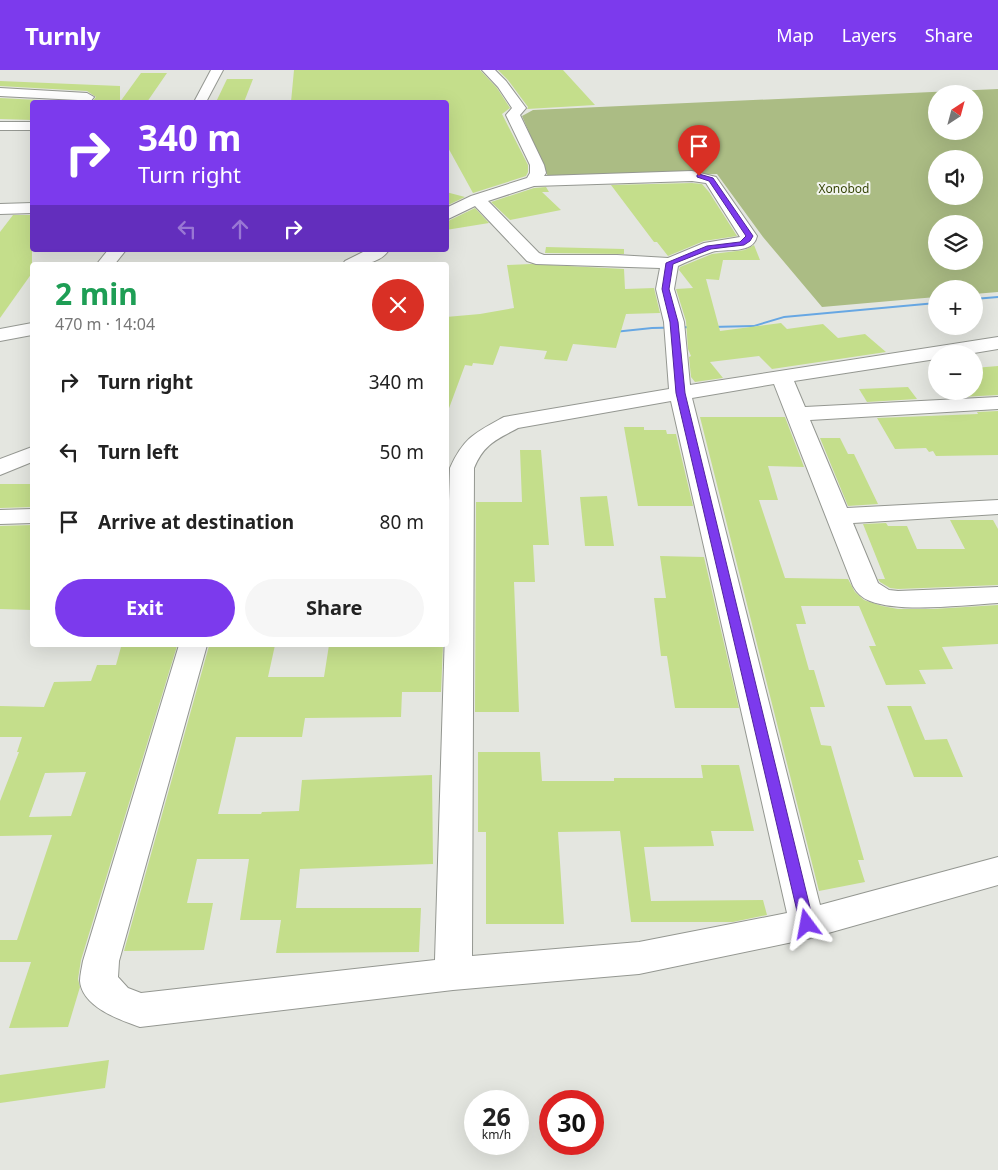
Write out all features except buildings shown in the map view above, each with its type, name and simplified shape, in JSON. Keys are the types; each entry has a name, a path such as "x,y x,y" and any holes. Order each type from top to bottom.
{"street":[{"path":"201,100 217,70"},
{"path":"488,70 502,84 519,108 513,115 537,166 538,173 533,181"},
{"path":"0,92 87,97 85,100"},
{"path":"0,126 30,126"},
{"path":"449,214 477,199 533,181 692,176 711,180 749,236 748,240 741,244 710,247 670,263 617,260 542,260 533,257 477,199"},
{"path":"0,209 30,208"},
{"path":"107,262 115,252"},
{"path":"357,262 376,252"},
{"path":"670,263 666,289 674,327 680,393 807,924"},
{"path":"0,335 30,329"},
{"path":"453,974 454,511 462,468 470,450 488,435 512,422 680,393 998,343"},
{"path":"782,377 866,586 872,593 884,598 898,599 998,595"},
{"path":"797,414 998,403"},
{"path":"0,468 30,455"},
{"path":"838,516 998,507"},
{"path":"0,517 30,516"},
{"path":"191,647 101,960 99,982 115,1000 140,1010 453,974 639,958 807,924 998,871"}],"green space":[{"name":"Xonobod","path":"998,89 998,292 983,293 983,280 928,280 928,298 822,307 763,237 717,174 549,179 522,116 533,110 928,92 928,140 983,140 983,90"}],"waterway":[{"path":"983,298 998,297"},
{"path":"711,327 754,326 784,317 928,304"},
{"path":"614,332 652,328 695,327"}],"route":[{"path":"699,176 711,180 749,236 746,242 741,244 710,247 670,263 666,289 674,322 680,393 807,924"}]}
